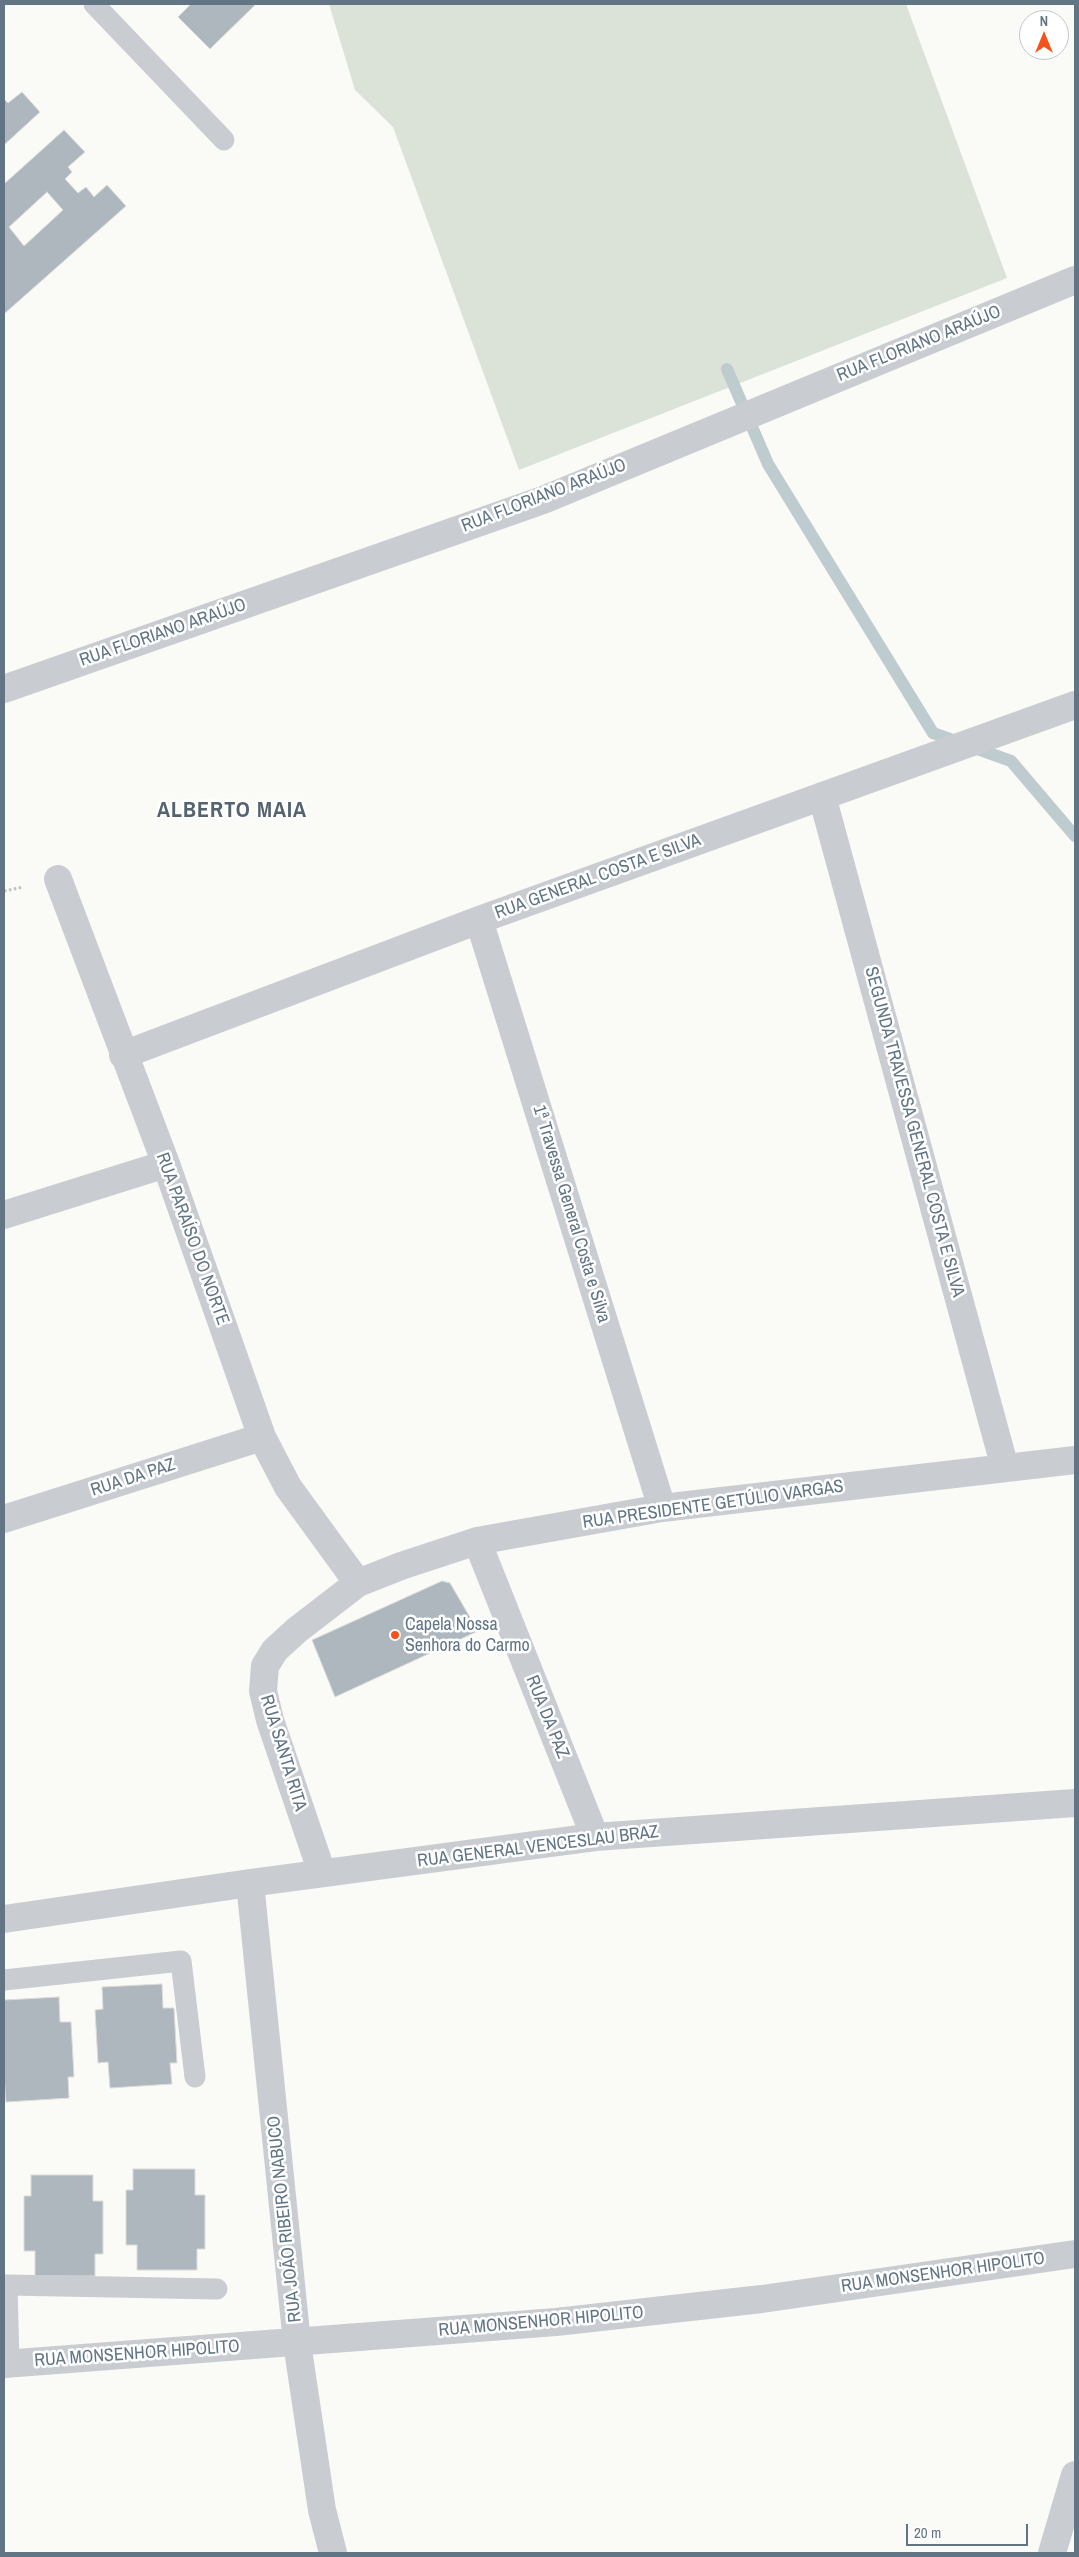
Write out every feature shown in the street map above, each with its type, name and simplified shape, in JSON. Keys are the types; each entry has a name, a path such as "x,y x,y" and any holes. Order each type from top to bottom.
{"street":[{"name":"RUA FLORIANO ARAÚJO","path":"4,689 543,500 1075,280"},
{"name":"RUA GENERAL COSTA E SILVA","path":"123,1055 480,920 932,758 1075,704"},
{"name":"SEGUNDA TRAVESSA GENERAL COSTA E SILVA","path":"822,796 1005,1468"},
{"name":"RUA PARAÍSO DO NORTE","path":"58,879 123,1055 166,1164 262,1437 288,1487 358,1583"},
{"name":"1ª Travessa General Costa e Silva","path":"480,920 662,1508"},
{"path":"4,1215 166,1164"},
{"name":"RUA DA PAZ","path":"4,1519 262,1437"},
{"name":"RUA PRESIDENTE GETÚLIO VARGAS","path":"358,1583 401,1566 478,1542 662,1508 1075,1460"},
{"name":"RUA DA PAZ","path":"478,1542 595,1838"},
{"name":"RUA SANTA RITA","path":"322,1873 270,1720 263,1691 265,1666 275,1650 297,1630 358,1583"},
{"name":"RUA GENERAL VENCESLAU BRAZ","path":"4,1919 322,1873 595,1838 1075,1803"},
{"name":"RUA JOÃO RIBEIRO NABUCO","path":"250,1883 297,2343 322,2510 334,2553"},
{"name":"RUA MONSENHOR HIPOLITO","path":"6,2363 297,2343 556,2322 762,2299 1075,2254"},
{"path":"1052,2553 1075,2475"}],"lane":[{"path":"94,4 224,140"},
{"path":"4,1980 181,1961 195,2077"},
{"path":"6,2363 5,2285 217,2289"}],"shaded area":[{"path":"329,4 906,4 1007,278 519,470 393,127 355,90"}],"building":[{"path":"191,4 256,4 210,49 178,17"},
{"path":"22,92 40,112 4,145 4,99 8,103"},
{"path":"64,130 85,152 68,167 72,172 65,179 78,193 86,187 94,197 107,185 126,206 4,314 4,184","holes":["47,192 63,210 24,246 9,227"]},
{"name":"Capela Nossa Senhora do Carmo","path":"442,1581 450,1583 478,1631 335,1697 312,1640"},
{"path":"162,1984 163,2008 174,2008 177,2063 170,2063 172,2084 110,2088 108,2062 98,2063 95,2010 103,2009 102,1987"},
{"path":"59,1997 60,2022 71,2022 74,2077 68,2077 69,2098 6,2102 4,2000"},
{"path":"133,2169 195,2169 195,2195 205,2195 205,2249 197,2249 197,2270 137,2270 137,2245 126,2245 126,2190 133,2190"},
{"path":"31,2175 93,2175 93,2201 103,2201 103,2254 95,2254 95,2276 35,2276 35,2251 24,2251 24,2196 31,2196"}],"waterway":[{"path":"727,369 768,464 933,733 1011,761 1075,836"}],"place":[{"name":"Capela Nossa Senhora do Carmo","path":"395,1635"}],"district":[{"name":"ALBERTO MAIA","path":"232,811"}]}
